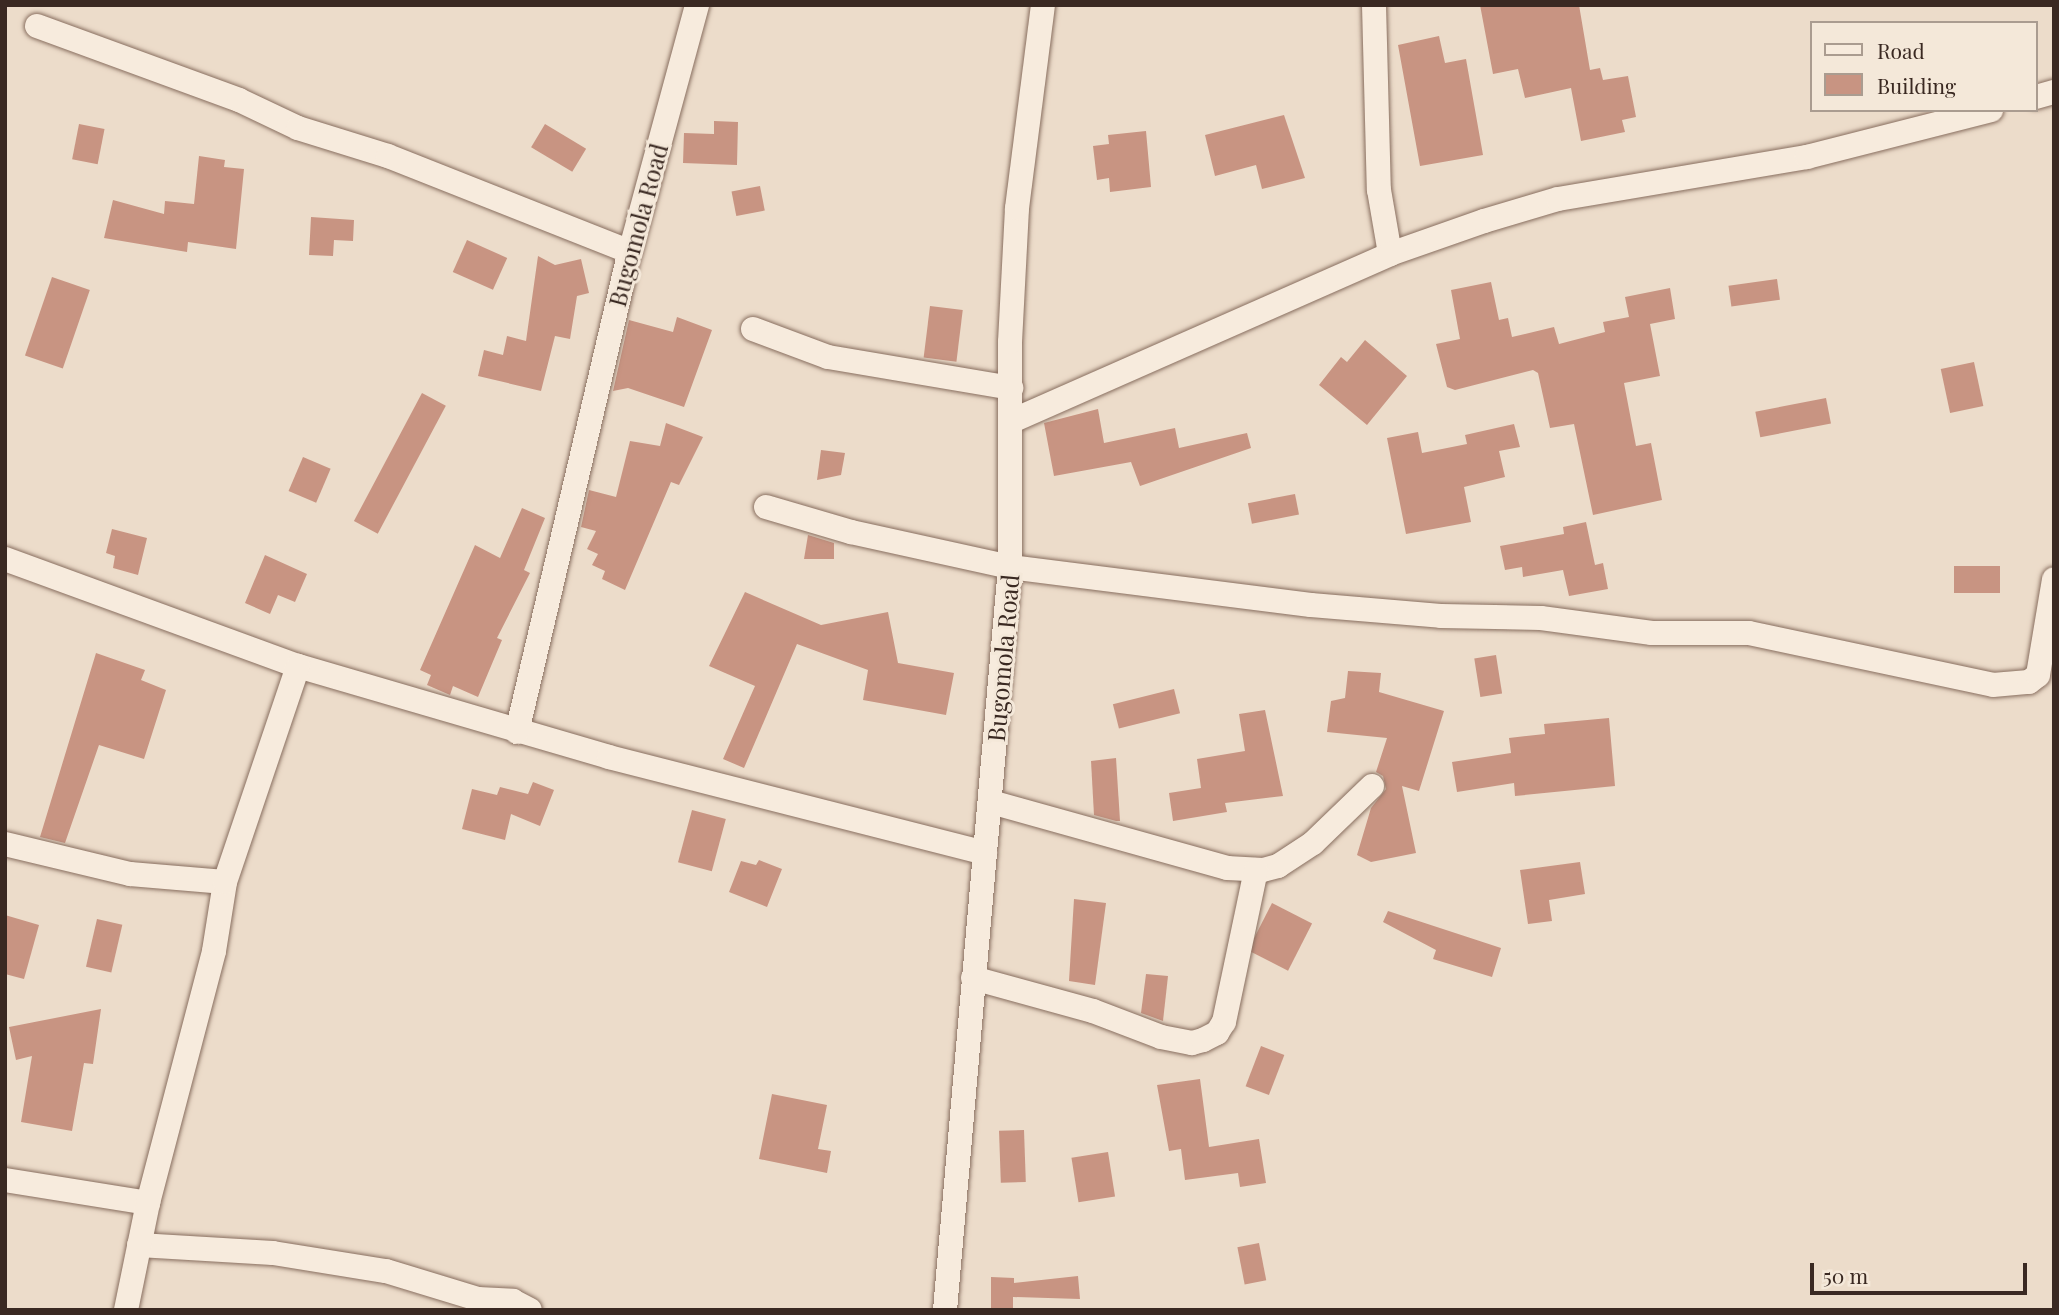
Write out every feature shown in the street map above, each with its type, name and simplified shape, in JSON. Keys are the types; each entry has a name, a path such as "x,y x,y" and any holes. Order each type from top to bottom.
{"street":[{"name":"Bugomola Road","path":"517,732 630,252 697,5"},
{"name":"Bugomola Road","path":"945,1310 1010,567 1011,388 1017,208 1044,5"},
{"path":"1374,5 1379,190 1390,254"},
{"path":"37,26 127,63 239,100 298,128 388,156 630,252"},
{"path":"1012,421 1390,254 1558,199 1807,157 1983,112"},
{"path":"752,329 828,357 1011,388"},
{"path":"766,507 851,533 1010,567 1311,605 1441,616 1541,618 1652,633 1749,633 2011,686 2029,682 2042,668 2054,579"},
{"path":"5,559 298,666 517,732 985,853"},
{"path":"126,1310 148,1203 207,982 225,883 298,666"},
{"path":"991,802 1227,868 1256,870 1272,869 1303,851 1373,786"},
{"path":"5,844 130,874 225,883"},
{"path":"973,978 1093,1011 1161,1037 1192,1043 1203,1040 1217,1033 1224,1022 1256,870"},
{"path":"5,1180 148,1203"},
{"path":"139,1245 273,1253 386,1272 478,1299 513,1301 530,1310"}],"building":[{"path":"1480,5 1579,5 1590,70 1600,68 1603,80 1628,76 1636,117 1622,120 1625,132 1581,141 1571,88 1525,98 1518,69 1493,74"},
{"path":"1439,36 1445,63 1466,59 1483,155 1420,166 1398,45"},
{"path":"1284,115 1305,178 1262,189 1256,165 1215,176 1205,135"},
{"path":"714,121 738,122 737,165 683,163 684,133 714,134"},
{"path":"79,124 105,129 98,164 72,159"},
{"path":"545,124 586,149 572,172 531,147"},
{"path":"1146,131 1151,187 1110,192 1109,178 1097,180 1093,146 1109,144 1108,135"},
{"path":"199,156 225,160 224,167 244,169 236,249 188,242 187,252 104,238 113,200 164,214 165,201 194,204"},
{"path":"760,186 765,211 736,216 732,192"},
{"path":"311,217 354,220 353,241 334,240 333,256 309,255"},
{"path":"467,240 507,258 493,290 453,272"},
{"path":"538,256 555,265 581,259 589,293 577,296 570,339 555,336 541,391 478,376 484,350 503,355 507,336 526,341"},
{"path":"52,277 90,290 63,369 25,355"},
{"path":"1777,279 1780,300 1731,307 1728,286"},
{"path":"1491,282 1499,320 1508,318 1512,337 1554,327 1559,344 1605,332 1603,322 1629,317 1625,297 1670,288 1675,319 1650,324 1660,376 1624,383 1636,446 1651,443 1662,500 1593,515 1574,424 1550,428 1538,373 1533,370 1455,390 1447,387 1436,344 1460,339 1451,290"},
{"path":"930,306 963,310 956,362 924,358"},
{"path":"677,317 712,330 684,407 628,388 613,391 629,320 673,332"},
{"path":"1365,340 1407,376 1367,425 1319,385 1341,357 1347,362"},
{"path":"1974,362 1983,406 1950,413 1941,369"},
{"path":"422,393 446,406 378,534 354,521"},
{"path":"1826,398 1831,424 1760,437 1755,412"},
{"path":"1098,409 1104,443 1175,428 1179,448 1247,433 1251,448 1140,486 1131,462 1054,476 1044,423"},
{"path":"666,423 703,437 679,485 671,482 625,590 602,579 605,571 592,565 598,554 587,549 596,531 581,527 589,490 616,497 630,441 660,446"},
{"path":"1514,424 1520,447 1499,451 1505,477 1464,487 1471,522 1406,534 1387,438 1418,432 1422,453 1467,444 1465,435"},
{"path":"821,450 845,453 841,475 817,480"},
{"path":"303,457 331,469 316,503 289,491"},
{"path":"1295,494 1299,515 1252,524 1248,503"},
{"path":"522,508 545,518 524,570 530,573 497,638 502,640 478,697 453,686 450,695 427,685 431,675 420,670 475,545 500,558"},
{"path":"1586,522 1595,565 1603,563 1608,589 1569,596 1563,570 1523,577 1522,567 1505,570 1500,546 1564,534 1563,527"},
{"path":"112,529 147,538 138,575 113,568 115,556 106,553"},
{"path":"808,535 834,543 834,559 804,559"},
{"path":"265,555 307,574 295,602 278,595 270,614 245,603"},
{"path":"1954,566 2000,566 2000,593 1954,593"},
{"path":"745,592 821,625 888,612 898,663 954,673 946,715 863,700 868,670 797,644 744,768 723,759 755,686 709,666"},
{"path":"96,653 145,670 141,680 166,690 144,759 99,745 65,843 40,837"},
{"path":"1496,655 1502,694 1480,697 1474,658"},
{"path":"1348,671 1381,673 1379,692 1444,711 1419,791 1402,786 1416,853 1371,862 1357,855 1371,808 1386,789 1383,776 1376,772 1387,738 1327,732 1331,701 1345,698"},
{"path":"1174,689 1180,713 1119,728 1113,704"},
{"path":"1265,710 1283,796 1225,803 1227,812 1173,821 1169,793 1201,788 1197,759 1245,751 1239,714"},
{"path":"1609,718 1615,786 1515,796 1514,783 1457,792 1452,762 1511,753 1509,738 1545,734 1544,724"},
{"path":"1116,758 1120,821 1094,815 1091,761"},
{"path":"533,782 554,790 540,826 511,814 505,840 462,829 472,789 497,795 500,787 528,794"},
{"path":"692,810 726,819 712,871 678,862"},
{"path":"759,860 782,869 767,907 729,892 741,861 756,865"},
{"path":"1580,862 1585,894 1549,900 1552,921 1528,924 1520,870"},
{"path":"1074,899 1106,903 1095,985 1069,981"},
{"path":"1272,903 1312,923 1288,971 1248,950"},
{"path":"1388,911 1501,948 1492,977 1433,959 1436,950 1383,922"},
{"path":"5,915 39,925 24,979 5,974"},
{"path":"97,919 122,925 111,973 86,967"},
{"path":"1146,974 1168,976 1163,1021 1141,1013"},
{"path":"101,1009 93,1064 84,1063 72,1131 21,1122 32,1056 16,1060 9,1027"},
{"path":"1261,1046 1284,1055 1269,1095 1246,1086"},
{"path":"1200,1079 1209,1147 1259,1139 1266,1183 1240,1187 1238,1173 1185,1180 1181,1149 1169,1151 1157,1085"},
{"path":"772,1094 827,1105 818,1149 831,1151 827,1173 759,1159"},
{"path":"1024,1130 1026,1182 1001,1183 999,1131"},
{"path":"1108,1152 1115,1196 1078,1202 1071,1158"},
{"path":"1259,1243 1266,1280 1245,1284 1237,1247"},
{"path":"1078,1276 1080,1299 1013,1297 1013,1310 991,1310 991,1277 1014,1278 1014,1283"}]}
